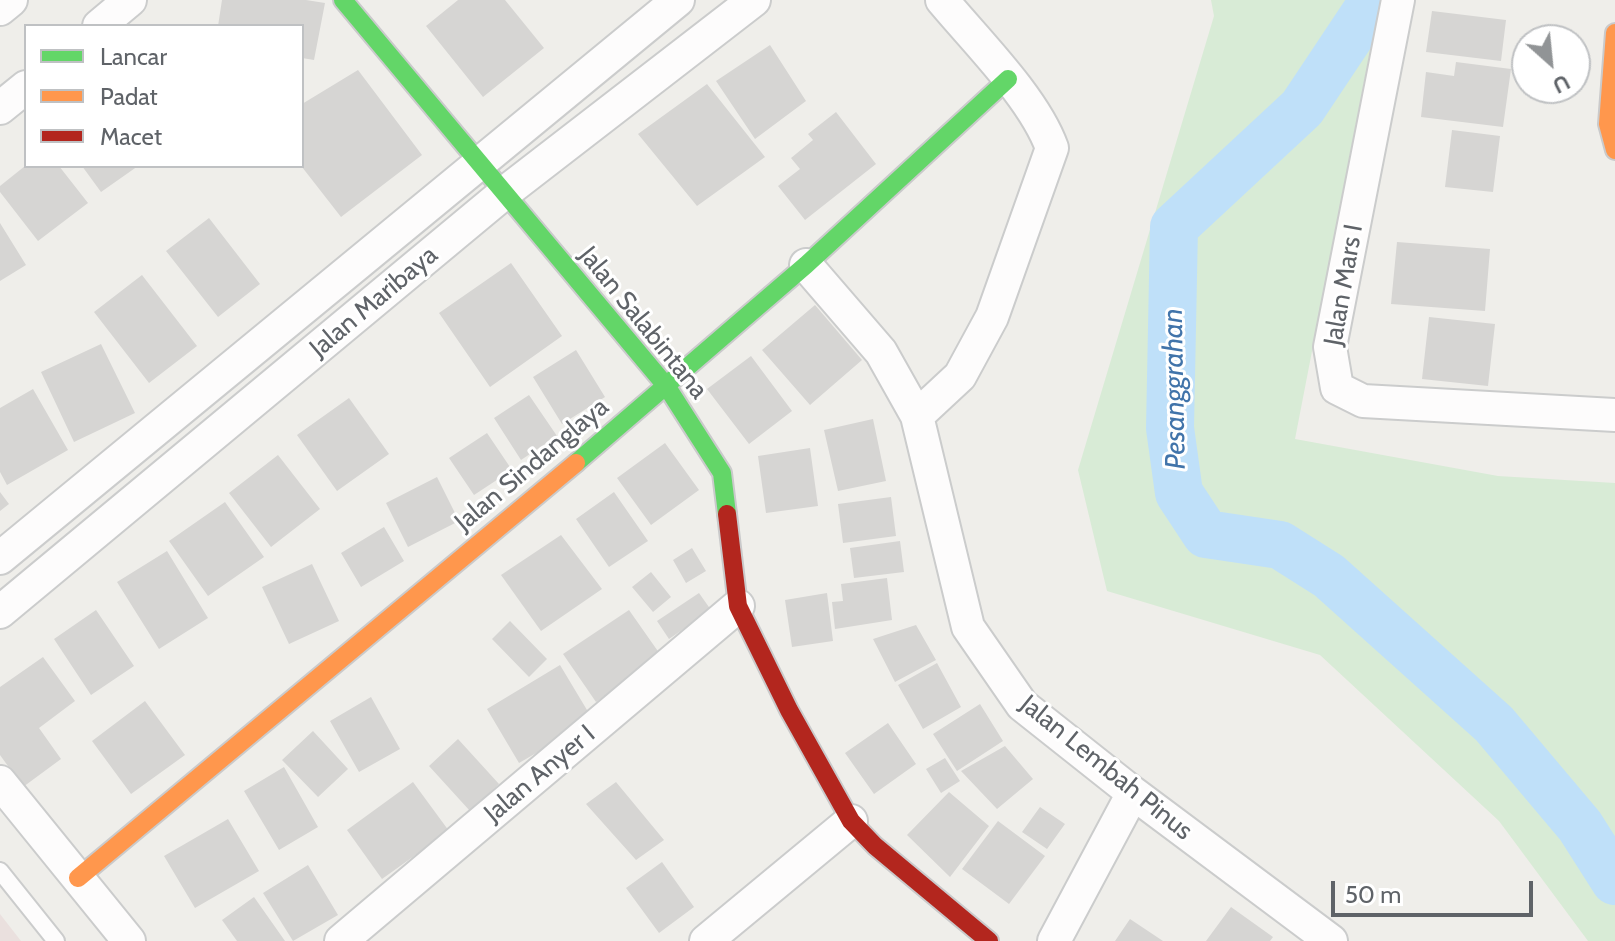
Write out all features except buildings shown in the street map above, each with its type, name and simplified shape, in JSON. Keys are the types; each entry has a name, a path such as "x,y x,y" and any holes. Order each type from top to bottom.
{"street":[{"path":"0,9 11,0"},
{"path":"101,24 130,0"},
{"name":"Jalan Salabintana","path":"343,0 667,387 722,473 738,606 789,710 851,821 875,846 989,941"},
{"name":"Jalan Maribaya","path":"0,558 678,0"},
{"name":"Jalan Maribaya","path":"0,612 503,194 754,0"},
{"path":"917,416 960,376 992,317 1052,148 1045,128 942,0"},
{"name":"Jalan Mars I","path":"1398,0 1330,347 1337,388 1363,401 1615,415"},
{"path":"1615,33 1608,124 1615,150"},
{"name":"Jalan Sindanglaya","path":"78,878 667,387 806,265 1008,79"},
{"path":"0,108 24,89"},
{"name":"Jalan Lembah Pinus","path":"806,265 881,352 917,416 968,627 1022,705 1133,793 1331,941"},
{"name":"Jalan Anyer I","path":"341,941 738,606"},
{"path":"0,782 129,941"},
{"path":"1054,941 1133,793"},
{"path":"706,941 851,821"}],"lane":[{"path":"0,871 56,941"}],"shaded area":[{"path":"0,914 21,941 0,941"}],"green space":[{"path":"1211,0 1380,0 1295,439 1498,476 1615,483 1615,941 1588,941 1499,821 1320,655 1107,591 1078,470 1214,16"}],"waterway":[{"name":"Pesanggrahan","path":"1374,0 1302,108 1174,227 1170,428 1179,493 1206,534 1280,545 1329,576 1494,724 1580,826 1615,881"}],"traffic: fast":[{"path":"343,0 667,387 722,473 727,514"},
{"path":"576,463 806,265 1008,79"}],"traffic: slow":[{"path":"1615,33 1608,124 1615,150"},
{"path":"78,878 576,463"}],"traffic: jam":[{"path":"727,514 738,606 789,710 851,821 875,846 989,941"}]}
